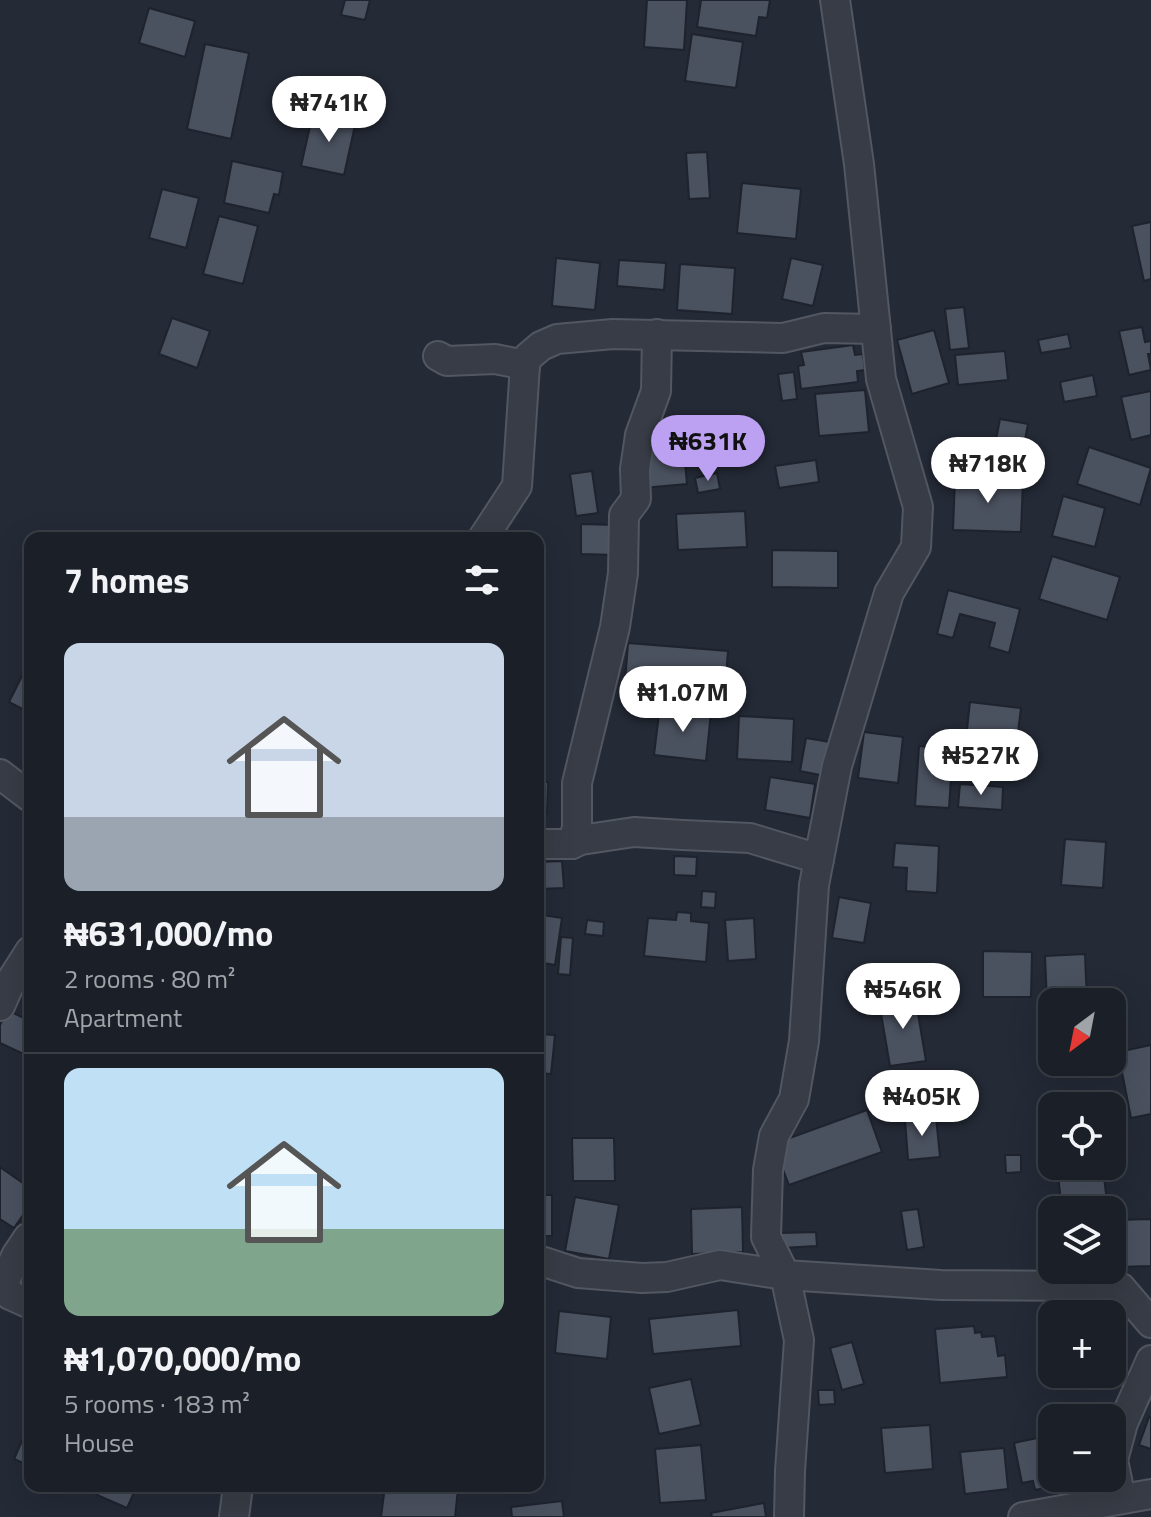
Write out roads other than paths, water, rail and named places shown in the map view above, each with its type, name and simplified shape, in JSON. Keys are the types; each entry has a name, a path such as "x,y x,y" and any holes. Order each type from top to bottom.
{"street":[{"path":"789,1517 799,1340 785,1275 766,1237 768,1170 774,1136 794,1099 804,1041 814,885 837,766 889,593 916,547 918,507 881,379 859,164 835,0"},
{"path":"487,532 517,486 525,365 528,357 541,346 557,339 613,334 783,338 824,328 876,329"},
{"path":"572,844 577,828 577,783 615,627 623,573 624,515 636,499 635,469 640,435 656,391 657,334"},
{"path":"438,356 447,361 495,359 525,365"},
{"path":"0,774 24,792"},
{"path":"544,844 572,844 634,832 750,838 819,859"},
{"path":"0,1006 24,960"},
{"path":"24,1244 4,1283 10,1295 24,1301"},
{"path":"544,1262 578,1273 642,1278 667,1277 720,1265 785,1275 941,1285 1103,1286 1121,1288 1151,1323"},
{"path":"1023,1517 1136,1502 1113,1460 1123,1423 1151,1360"},
{"path":"234,1517 237,1492"}]}
